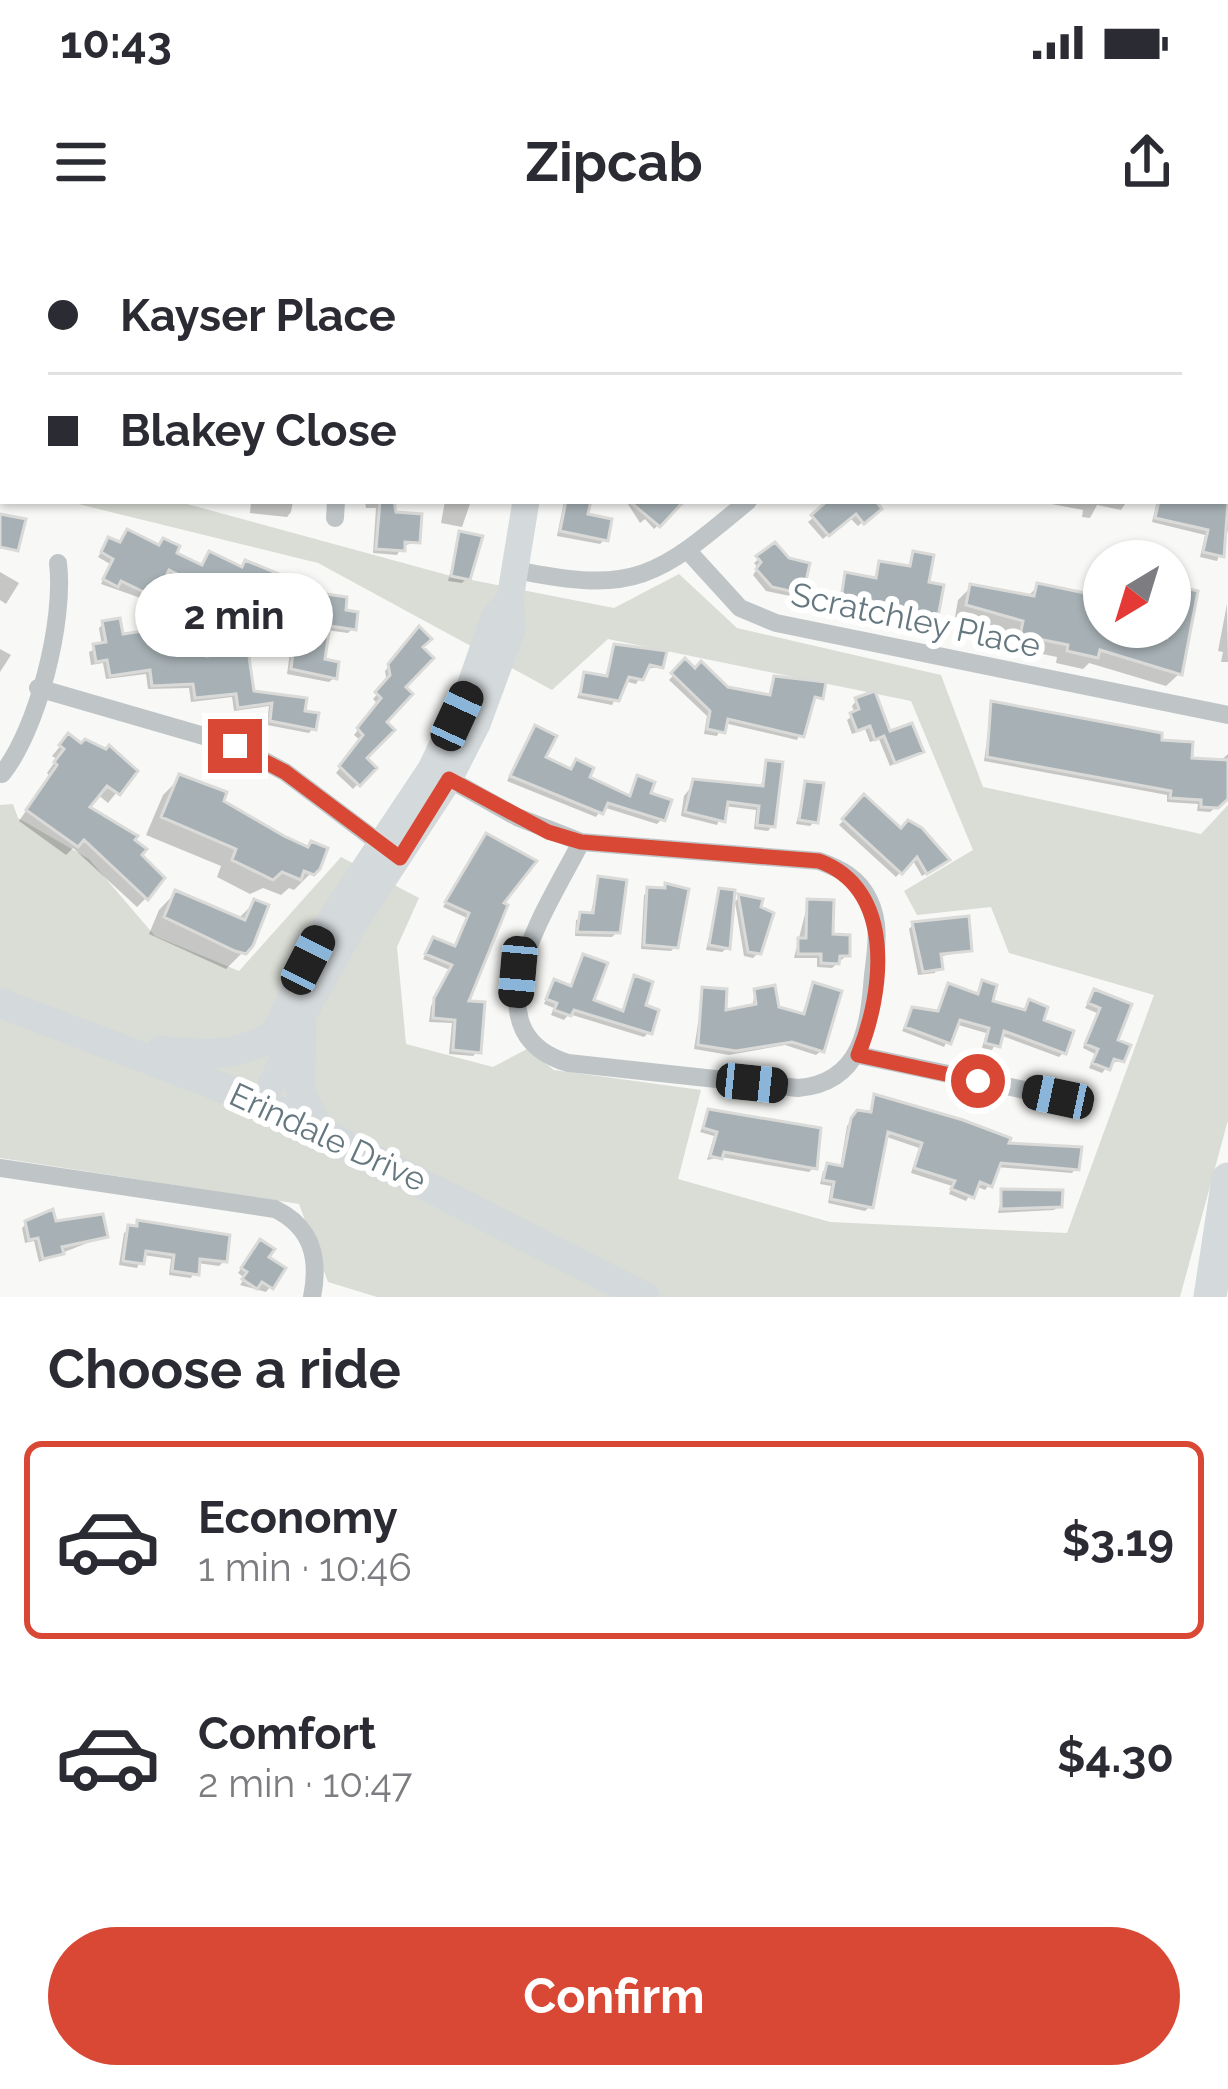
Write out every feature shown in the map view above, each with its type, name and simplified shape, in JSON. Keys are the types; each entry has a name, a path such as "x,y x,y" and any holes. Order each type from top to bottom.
{"highway":[{"path":"1210,1297 1228,1180"}],"main road":[{"name":"Erindale Drive","path":"0,1003 131,1048 255,1100 645,1297"},
{"path":"301,1019 300,1091 320,1131"},
{"path":"131,1048 220,1056 242,1052 273,1036"}],"street":[{"path":"255,1100 391,851 440,774 494,618 509,598 526,504"},
{"path":"516,570 608,584 649,573 688,551 744,504"},
{"name":"Scratchley Place","path":"688,551 740,608 776,623 1228,715"},
{"path":"2,774 27,733 59,611 58,563"},
{"path":"38,688 235,746 285,772 391,851"},
{"path":"440,774 532,824 581,842 819,861 841,868 858,883 877,926 868,1030 858,1055 826,1082 799,1088 568,1063 539,1048 521,1020 518,972 581,842"},
{"path":"255,1100 273,1036 321,934 391,851"},
{"path":"858,1055 1058,1097"},
{"path":"0,1168 275,1210 292,1218 314,1249 312,1297"}],"shaded area":[{"path":"78,504 187,504 451,576 614,608 679,574 737,628 941,675 983,787 1201,834 1228,805 1228,1120 1180,1297 377,1297 328,1282 299,1204 0,1158 0,805 13,804 18,818 89,859 155,936 239,971 341,857 419,898 397,947 406,1044 493,1067 527,1049 554,1070 701,1090 678,1179 830,1222 1067,1233 1154,995 1009,953 991,907 917,915 904,891 973,850 911,701 608,639 552,690 318,563"}],"building":[{"path":"380,504 395,504 396,512 422,514 420,543 405,542 405,551 376,549"},
{"path":"565,504 590,504 588,514 612,519 608,541 560,531"},
{"path":"633,504 681,504 660,527"},
{"path":"824,504 878,504 882,509 864,524 856,514 829,536 811,515"},
{"path":"1158,504 1228,504 1224,557 1203,552 1208,530 1155,518"},
{"path":"0,514 26,519 18,551 0,547"},
{"path":"127,529 159,545 163,538 180,546 177,553 202,565 209,551 242,567 245,560 296,581 272,630 204,602 201,609 184,601 193,582 169,570 156,598 121,581 118,587 103,579 113,559 101,552 108,537 120,542"},
{"path":"459,531 483,536 470,580 451,576"},
{"path":"775,542 789,558 810,563 803,594 772,587 756,569 761,562 756,556"},
{"path":"913,551 934,555 929,582 944,585 938,617 840,605 845,572 876,578 879,561 910,566"},
{"path":"1037,583 1083,593 1083,648 1187,648 1182,675 1100,650 1098,658 1067,651 1068,645 1034,638 1033,644 1019,641 1023,621 966,605 970,584 1034,596"},
{"path":"1191,589 1198,591 1191,628"},
{"path":"312,592 347,597 346,610 358,612 356,630 330,626 325,659 339,662 337,679 291,669 294,644 305,644"},
{"path":"120,618 123,634 163,628 165,646 205,641 207,656 248,650 254,691 307,698 305,711 319,713 316,730 270,721 272,703 238,708 236,694 195,698 193,684 152,686 150,670 110,676 107,660 96,662 93,644 106,642 102,621"},
{"path":"419,626 432,639 423,647 434,658 406,687 413,694 387,722 395,730 367,758 377,768 360,786 339,766 363,735 357,728 381,698 375,692 390,675 388,664"},
{"path":"614,644 667,651 663,668 650,665 643,680 629,677 619,701 580,694 584,672 607,676"},
{"path":"685,658 695,668 701,661 728,687 770,695 774,676 826,682 823,699 815,697 804,737 728,719 725,733 707,729 710,711 671,673"},
{"path":"875,691 890,731 912,723 924,752 895,763 884,736 875,740 870,726 857,731 850,713 859,709 855,698"},
{"path":"991,701 1162,733 1162,740 1193,742 1192,758 1228,760 1228,799 1218,808 1201,807 1201,800 1170,798 1171,791 987,757"},
{"path":"535,725 557,736 546,757 571,769 576,759 594,768 590,777 630,796 637,775 655,782 651,793 672,800 665,821 608,803 603,814 510,776"},
{"path":"68,733 81,743 85,739 106,749 109,745 138,771 120,795 107,786 90,807 138,836 135,840 147,849 142,855 165,878 148,900 84,840 78,847 26,810 57,765 54,762 64,749 59,745"},
{"path":"766,760 783,762 775,827 757,825 759,806 728,802 725,822 685,812 693,779 763,786"},
{"path":"179,774 227,792 224,801 284,836 308,847 311,841 328,848 320,869 314,875 304,871 301,880 282,872 273,880 232,860 236,849 161,817"},
{"path":"805,781 824,783 818,823 799,820"},
{"path":"864,794 901,828 908,820 922,828 950,860 927,874 917,857 902,874 842,819"},
{"path":"486,833 537,861 504,903 508,905 469,1001 485,1002 481,1053 453,1050 455,1020 433,1018 434,998 452,965 425,954 433,937 455,946 469,913 445,902"},
{"path":"598,876 627,880 620,933 577,932 580,912 593,913"},
{"path":"665,883 689,889 678,948 644,945 647,887 665,888"},
{"path":"719,888 735,890 730,949 709,945"},
{"path":"175,890 245,920 254,899 269,905 253,946 246,954 235,951 164,917"},
{"path":"738,894 763,899 761,907 774,913 761,954 748,952"},
{"path":"807,899 834,900 833,934 850,935 850,956 840,956 839,964 821,963 821,954 798,954 798,938 806,938"},
{"path":"969,916 972,951 941,954 943,969 923,972 912,922"},
{"path":"583,954 608,963 594,1000 623,1011 634,975 653,982 646,1005 659,1010 652,1034 574,1010 571,1016 554,1010 557,1003 546,999 554,979 571,986"},
{"path":"982,980 997,985 993,1001 1025,1010 1029,999 1048,1007 1044,1020 1074,1031 1066,1054 1004,1031 1000,1047 985,1043 989,1028 960,1020 951,1044 905,1027 912,1007 938,1011 948,983 978,994"},
{"path":"813,982 842,991 824,1052 792,1042 736,1051 698,1045 702,987 727,989 726,1010 756,1004 754,989 775,985 779,1007 804,1014"},
{"path":"1094,989 1132,1004 1118,1040 1131,1045 1124,1062 1114,1059 1110,1070 1092,1063 1098,1049 1085,1044 1100,1008 1088,1003"},
{"path":"874,1094 963,1120 1011,1138 1009,1143 1082,1147 1079,1170 1001,1163 992,1187 980,1182 974,1198 951,1189 955,1181 914,1168 922,1143 888,1132 873,1208 831,1199 834,1182 823,1180 827,1163 842,1166 851,1118 857,1110 871,1112"},
{"path":"708,1109 821,1128 817,1169 724,1152 722,1159 710,1156 717,1132 703,1128"},
{"path":"1001,1189 1063,1190 1062,1207 1001,1209"},
{"path":"53,1209 56,1221 103,1214 108,1237 62,1247 64,1254 43,1259 38,1238 29,1240 25,1221"},
{"path":"137,1220 230,1235 227,1262 200,1259 199,1275 172,1271 174,1255 146,1251 144,1264 123,1261 128,1225 137,1226"},
{"path":"260,1239 275,1249 269,1257 286,1268 273,1289 262,1282 257,1289 242,1279 247,1272 241,1268"}],"route":[{"path":"235,746 285,772 400,858 449,779 548,832 581,842 819,861 841,868 871,902 877,926 868,1030 858,1055 978,1081"}]}
